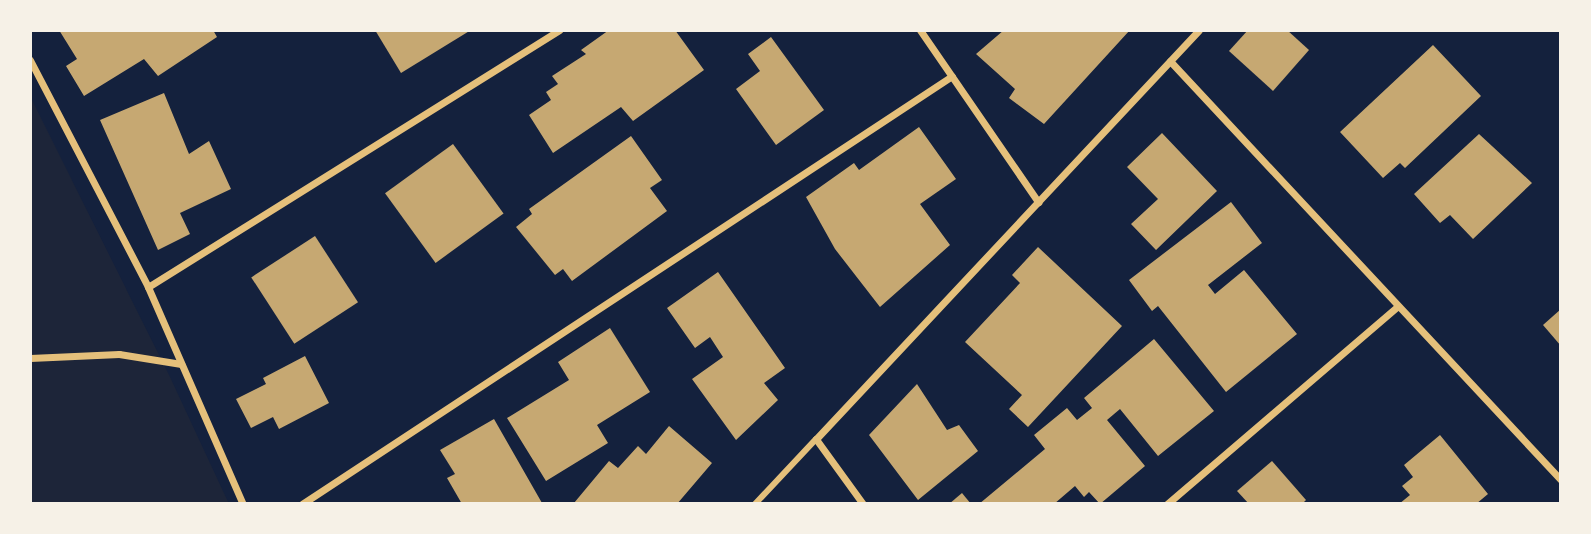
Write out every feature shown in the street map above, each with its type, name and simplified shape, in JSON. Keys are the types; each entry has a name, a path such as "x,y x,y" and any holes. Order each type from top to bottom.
{"street":[{"path":"148,287 559,30"},
{"path":"920,30 1038,202"},
{"path":"755,504 1199,30"},
{"path":"30,60 148,287 243,504"},
{"path":"1170,61 1561,480"},
{"path":"302,504 952,76"},
{"path":"1167,504 1398,306"},
{"path":"30,358 119,354 180,364"},
{"path":"816,439 863,504"}],"shaded area":[{"path":"30,96 170,377 229,504 30,504"}],"building":[{"path":"59,30 213,30 217,37 158,76 144,59 84,96 66,66 77,59"},
{"path":"375,30 471,30 401,73"},
{"path":"609,30 675,30 704,70 633,121 621,107 553,153 529,115 551,100 546,92 558,84 552,76 586,54 581,50"},
{"path":"1004,30 1130,30 1044,124 1009,98 1015,89 976,54"},
{"path":"1248,30 1287,30 1309,50 1273,91 1229,51"},
{"path":"771,37 824,110 776,145 736,89 760,71 748,54"},
{"path":"1433,45 1481,96 1405,168 1400,163 1383,178 1340,132"},
{"path":"164,93 189,154 209,141 231,189 180,213 190,234 158,250 100,120"},
{"path":"919,127 956,179 920,204 950,245 880,307 835,249 806,197 854,163 859,170"},
{"path":"1162,133 1217,191 1156,250 1131,224 1158,199 1127,167"},
{"path":"1479,134 1532,183 1473,239 1450,215 1440,223 1414,194"},
{"path":"631,136 662,180 650,188 667,211 572,281 563,269 555,275 516,227 532,214 529,209"},
{"path":"453,144 504,214 436,263 385,193"},
{"path":"1231,202 1262,243 1208,285 1215,294 1244,270 1297,334 1226,392 1158,306 1152,311 1129,280"},
{"path":"315,236 358,302 294,344 251,277"},
{"path":"1038,247 1122,326 1028,427 1009,409 1022,395 965,342 1020,283 1012,275"},
{"path":"718,272 785,368 764,383 778,400 736,440 692,379 723,357 710,337 695,348 667,308"},
{"path":"1561,309 1561,346 1543,325"},
{"path":"610,328 650,392 597,425 608,443 546,481 507,418 569,380 558,362"},
{"path":"1154,339 1214,411 1158,456 1120,409 1107,420 1145,466 1100,504 1089,492 1084,497 1075,486 1054,504 979,504 1045,449 1034,435 1067,408 1077,420 1092,408 1084,398"},
{"path":"305,356 329,403 279,429 273,417 251,428 236,399 266,384 263,378"},
{"path":"917,384 947,430 959,425 978,451 918,500 869,435"},
{"path":"494,419 542,503 462,504 447,478 455,474 440,450"},
{"path":"669,426 712,463 677,504 574,503 609,461 618,468 638,446 646,454"},
{"path":"1440,435 1488,494 1476,504 1399,504 1410,495 1402,486 1413,477 1404,465"},
{"path":"1272,461 1306,500 1302,504 1249,504 1237,491"},
{"path":"962,493 971,504 949,504"}]}
